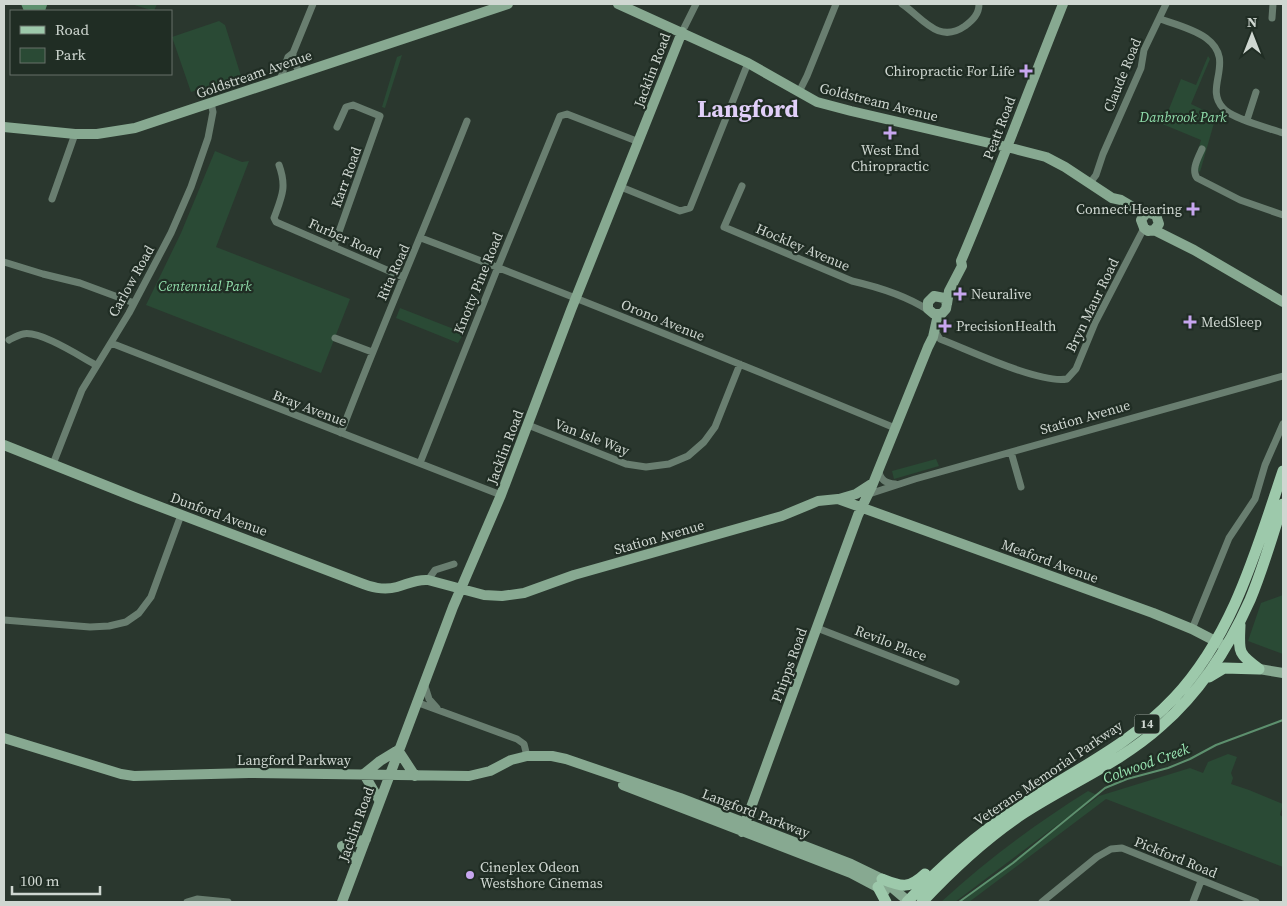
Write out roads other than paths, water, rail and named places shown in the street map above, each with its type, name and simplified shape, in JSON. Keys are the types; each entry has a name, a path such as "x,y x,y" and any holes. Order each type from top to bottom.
{"main road":[{"name":"Goldstream Avenue","path":"4,127 75,134 97,134 135,128 508,4"},
{"name":"Goldstream Avenue","path":"618,4 748,63 817,102 834,108 1007,147 1046,158 1112,198 1117,205 1282,303"},
{"name":"Peatt Road","path":"933,312 946,311 949,292 962,266 961,261 987,201 1063,4"},
{"name":"Jacklin Road","path":"342,902 424,681 501,495 576,299 682,32"},
{"name":"Peatt Road","path":"863,507 934,340 938,319 928,304 933,297 948,286 956,264 961,261"},
{"path":"933,297 944,298 947,304"},
{"name":"Peatt Road","path":"933,312 934,340"},
{"name":"Dunford Avenue","path":"4,445 181,515 375,587 388,589 415,580 428,580 462,589"},
{"name":"Veterans Memorial Parkway","path":"922,902 969,856 1024,813 1119,759 1140,744 1167,720 1201,684 1221,644 1283,471"},
{"path":"838,499 856,494 874,482"},
{"name":"Station Avenue","path":"462,589 484,595 502,596 524,593 574,575 782,516 818,501 838,499 863,507"},
{"name":"Veterans Memorial Parkway","path":"906,902 928,880 991,826 1118,746 1146,724 1173,698 1240,622 1251,598 1283,504"},
{"name":"Meaford Avenue","path":"863,507 1192,629 1221,644"},
{"name":"Phipps Road","path":"744,827 863,507"},
{"path":"1240,622 1240,652 1244,658 1259,669"},
{"path":"1201,684 1214,672 1224,668 1259,669 1283,673"},
{"name":"Langford Parkway","path":"4,738 121,774 134,776 249,773 469,776 490,771 511,760 527,756 552,756 604,771 744,827 851,864 906,902"},
{"path":"379,800 364,774 380,761 398,750 415,776"},
{"path":"886,902 880,883 906,886 915,883 962,841 1022,796 1057,784"},
{"path":"357,862 342,846 366,839"}],"street":[{"path":"299,73 293,53 313,4"},
{"name":"Jacklin Road","path":"682,32 696,4"},
{"path":"799,92 836,4"},
{"path":"902,4 928,26 946,32 958,30 967,24 975,17 979,4"},
{"name":"Claude Road","path":"1090,184 1096,175 1103,154 1140,68 1144,50 1166,4"},
{"path":"1272,18 1274,4"},
{"path":"1160,18 1203,36 1217,50 1220,61 1220,72 1216,88 1217,99 1227,112 1283,133"},
{"path":"280,80 288,57 293,53"},
{"path":"621,187 680,211 690,208 748,63"},
{"path":"1247,120 1256,92"},
{"name":"Carlow Road","path":"53,464 82,390 134,303 172,233 191,187 210,131 213,112 211,103"},
{"name":"Karr Road","path":"334,246 380,116 354,105 346,107 338,127"},
{"name":"Knotty Pine Road","path":"420,463 558,120 564,114 572,115 639,142"},
{"name":"Rita Road","path":"340,433 403,277 421,238 467,121"},
{"path":"52,199 75,134"},
{"path":"1202,149 1194,176 1240,200 1283,215"},
{"name":"Furber Road","path":"279,165 284,178 284,193 274,218 276,222 403,277"},
{"name":"Hockley Avenue","path":"742,186 724,227 852,281 915,301 933,312"},
{"name":"Bryn Maur Road","path":"934,340 1028,373 1055,379 1067,378 1076,369 1103,306 1149,224"},
{"name":"Orono Avenue","path":"421,238 740,364 895,428"},
{"path":"4,262 80,283 134,303"},
{"name":"Hockley Avenue","path":"915,301 933,297"},
{"path":"9,340 25,333 42,337 66,348 96,366"},
{"path":"335,338 372,352"},
{"name":"Bray Avenue","path":"111,343 501,495"},
{"name":"Van Isle Way","path":"528,426 626,464 646,467 669,464 688,456 704,442 715,426 740,364"},
{"name":"Station Avenue","path":"869,494 895,484 1283,376"},
{"path":"1192,629 1229,538 1255,500 1265,465 1283,424"},
{"path":"1011,452 1022,487"},
{"path":"878,471 885,482 895,484"},
{"path":"4,620 90,627 109,626 126,622 139,613 151,597 181,515"},
{"name":"Dunford Avenue","path":"428,580 435,570 454,564"},
{"name":"Revilo Place","path":"817,628 956,682"},
{"path":"424,681 429,699 440,710"},
{"path":"416,702 517,739 524,744 527,756"},
{"name":"Pickford Road","path":"1042,902 1097,857 1111,849 1122,848 1256,902"},
{"path":"1193,902 1201,881"},
{"path":"187,902 197,899 228,902"}],"waterway":[{"name":"Colwood Creek","path":"959,902 1013,863 1105,788 1127,779 1168,768 1216,745 1283,720"}],"place":[{"name":"Chiropractic For Life","path":"1026,71"},
{"name":"West End Chiropractic","path":"890,133"},
{"name":"Connect Hearing","path":"1193,209"},
{"name":"Neuralive","path":"960,294"},
{"name":"MedSleep","path":"1190,322"},
{"name":"PrecisionHealth","path":"945,326"},
{"name":"Cineplex Odeon Westshore Cinemas","path":"470,875"}],"district":[{"name":"Langford","path":"748,108"}],"park label":[{"name":"Danbrook Park","path":"1183,117"},
{"name":"Centennial Park","path":"205,286"}]}
